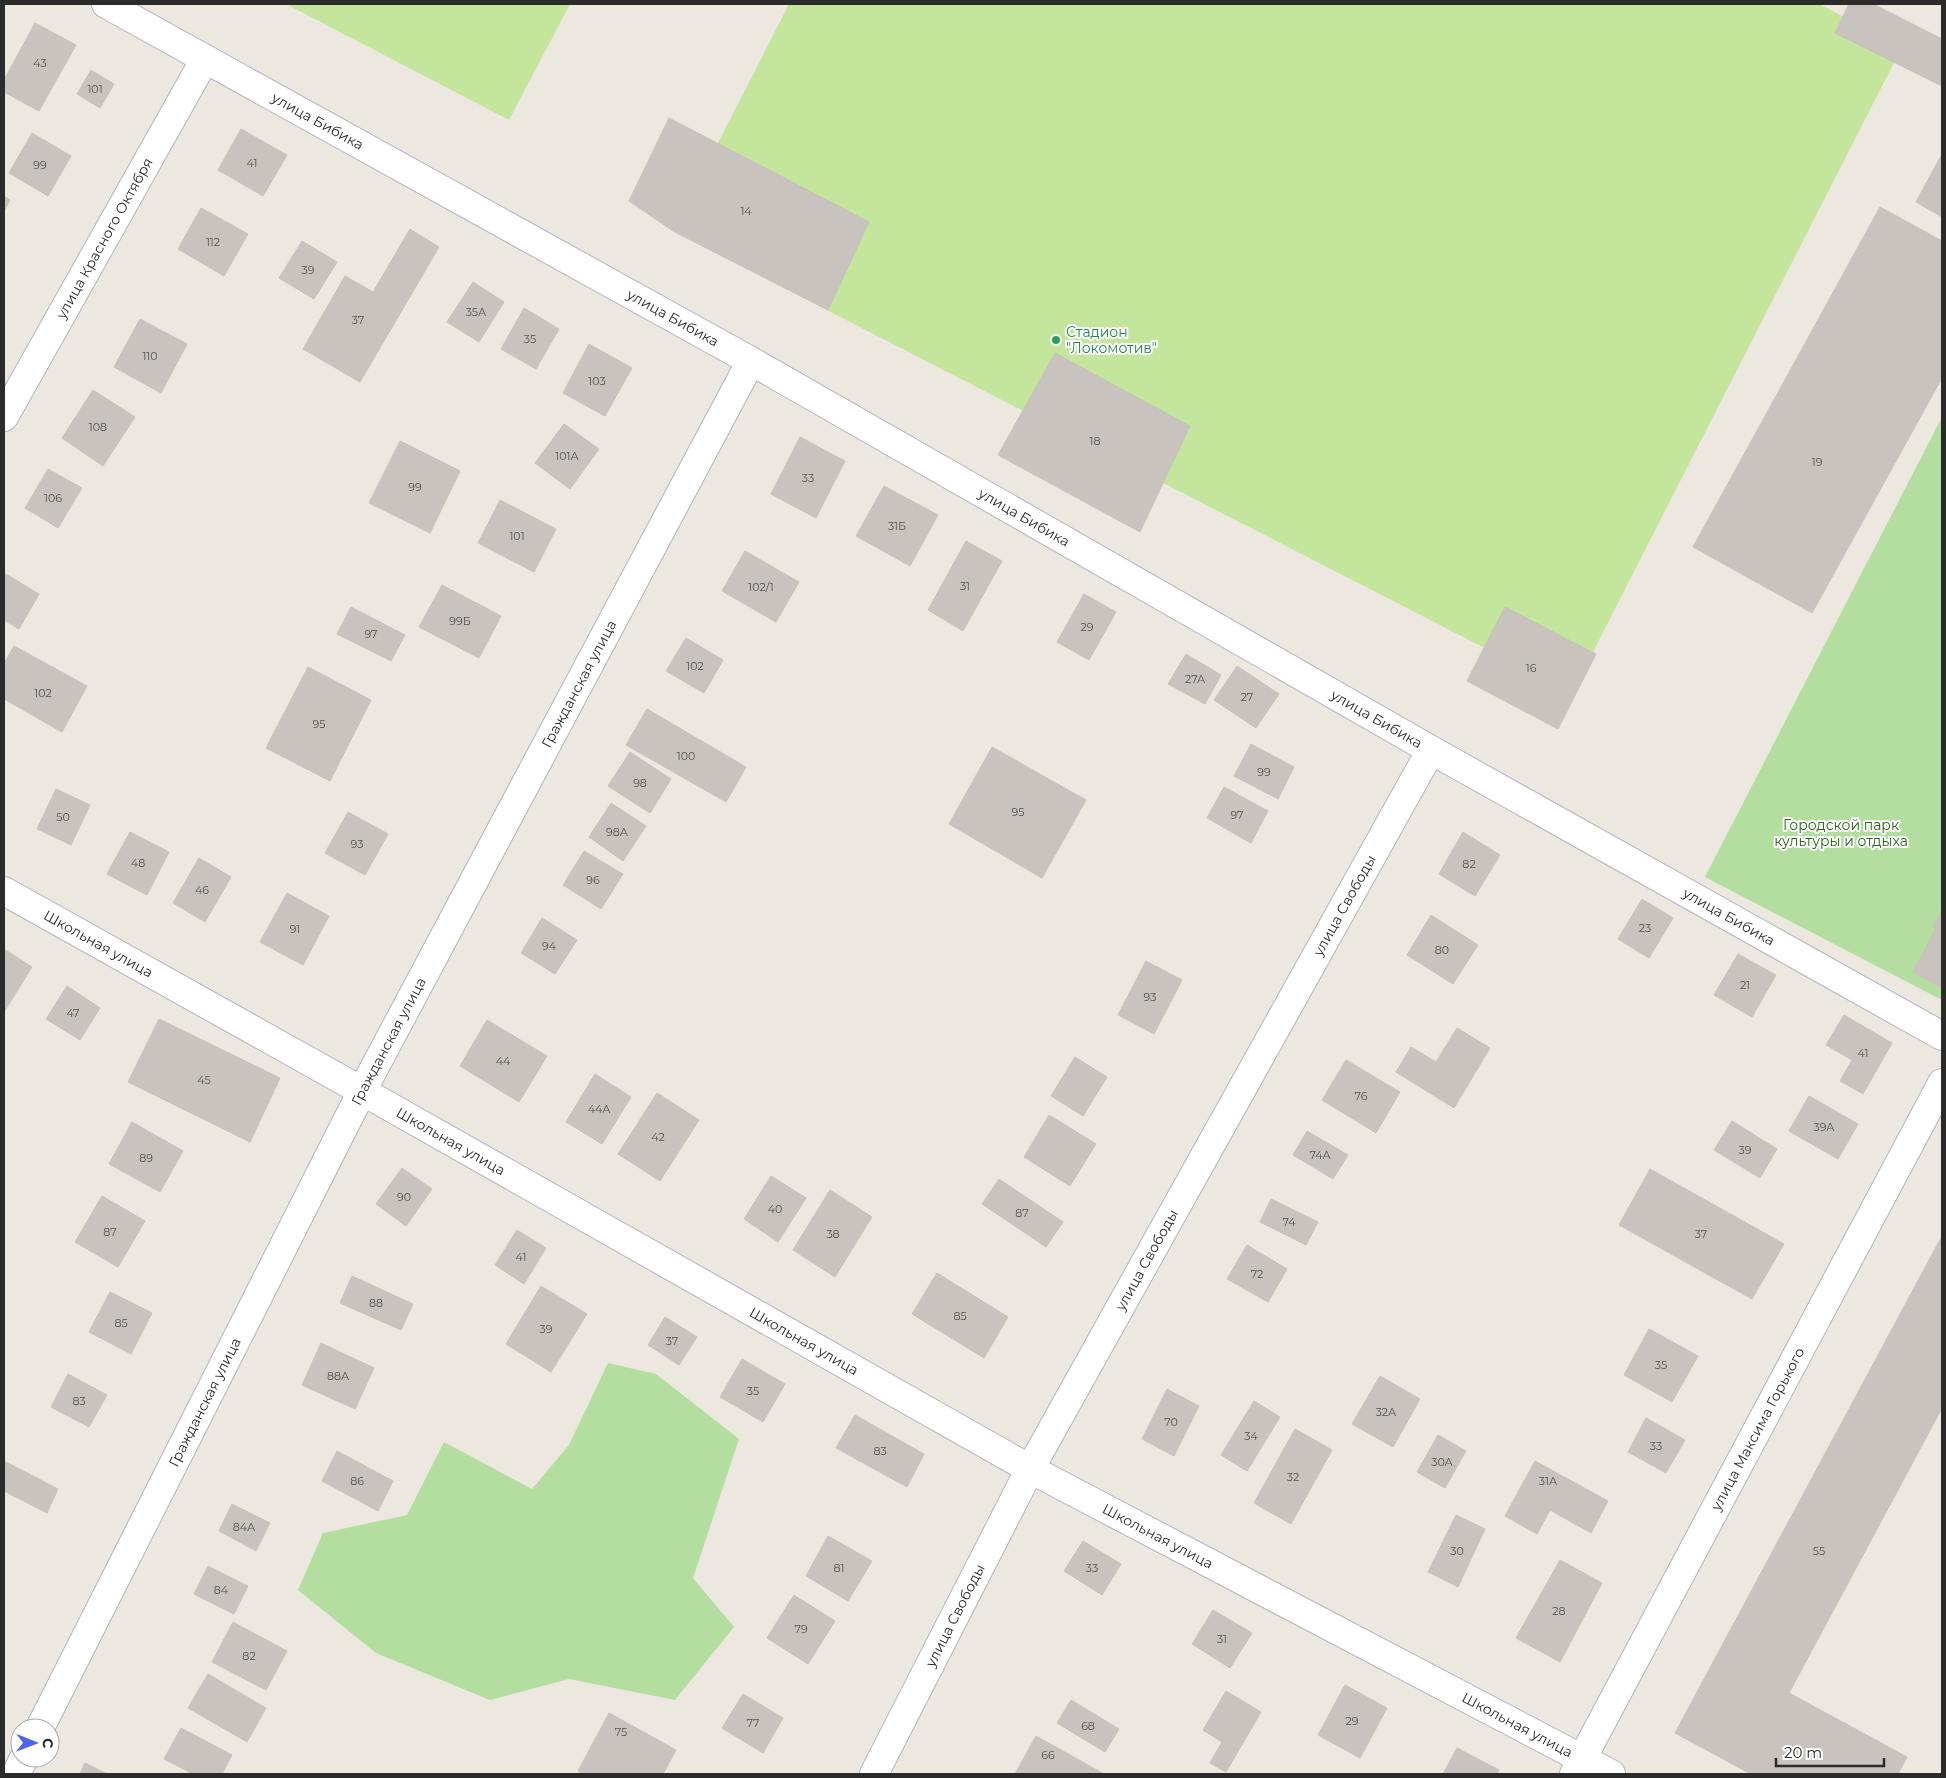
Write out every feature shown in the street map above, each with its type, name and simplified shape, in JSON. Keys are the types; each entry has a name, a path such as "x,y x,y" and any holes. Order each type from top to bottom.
{"street":[{"name":"улица Бибика","path":"106,4 751,361 1431,750 1942,1036"},
{"name":"улица Красного Октября","path":"4,417 205,59"},
{"name":"Гражданская улица","path":"45,1718 362,1091 751,361"},
{"name":"улица Свободы","path":"874,1774 1030,1470 1431,750"},
{"name":"Школьная улица","path":"4,892 362,1091 1030,1470 1578,1767 1611,1774"},
{"name":"улица Максима Горького","path":"1578,1767 1942,1084"}],"green space":[{"path":"286,4 570,4 509,120"},
{"name":"Стадион \"Локомотив\"","path":"789,4 1819,4 1902,47 1572,693 673,231"},
{"name":"Городской парк культуры и отдыха","path":"1942,417 1942,1000 1705,877"},
{"path":"608,1363 656,1374 739,1439 693,1578 734,1627 675,1700 569,1679 490,1700 376,1653 298,1590 323,1533 407,1515 444,1442 532,1489 569,1445"}],"building":[{"path":"1849,4 1873,4 1942,39 1942,86 1835,33"},
{"path":"35,23 76,45 39,111 4,92 4,80"},
{"path":"91,70 114,84 100,108 77,94"},
{"path":"669,118 869,222 828,310 673,231 629,201"},
{"path":"241,129 287,155 263,196 218,170"},
{"path":"32,133 71,156 48,196 9,173"},
{"path":"1942,154 1942,217 1916,202"},
{"path":"4,196 10,200 4,211"},
{"path":"1880,207 1942,241 1942,378 1812,613 1693,547"},
{"path":"201,208 248,234 224,276 178,249"},
{"path":"410,229 439,247 360,382 303,349 345,276 373,292"},
{"path":"302,241 337,262 314,299 279,278"},
{"path":"473,282 504,302 479,342 447,322"},
{"path":"524,308 559,329 536,369 501,349"},
{"path":"140,319 187,344 161,393 114,367"},
{"path":"589,344 632,368 605,416 563,393"},
{"path":"1055,353 1190,426 1140,532 998,455"},
{"path":"93,390 135,417 103,466 62,438"},
{"path":"564,424 599,449 570,489 535,463"},
{"path":"800,437 845,461 816,518 771,494"},
{"path":"400,441 460,471 430,533 369,503"},
{"path":"48,469 82,488 58,528 25,508"},
{"path":"884,486 938,515 910,566 856,536"},
{"path":"500,500 556,529 534,572 478,543"},
{"path":"966,541 1002,561 963,631 928,610"},
{"path":"745,551 799,582 776,622 722,591"},
{"path":"4,573 39,594 19,629 4,620"},
{"path":"442,585 501,616 479,658 419,627"},
{"path":"1084,594 1116,612 1089,660 1057,642"},
{"path":"351,607 405,635 391,661 337,634"},
{"path":"1505,607 1596,654 1558,729 1467,681"},
{"path":"686,638 723,660 704,693 666,671"},
{"path":"14,646 87,686 62,732 4,699 4,664"},
{"path":"1186,654 1221,675 1205,704 1168,684"},
{"path":"1237,666 1279,694 1256,728 1214,700"},
{"path":"308,667 371,700 330,781 266,748"},
{"path":"647,709 746,767 726,802 626,745"},
{"path":"1251,744 1294,767 1278,799 1234,776"},
{"path":"992,747 1086,800 1042,878 949,824"},
{"path":"630,752 671,779 650,813 608,786"},
{"path":"1224,787 1268,811 1251,843 1207,818"},
{"path":"56,789 90,805 71,845 37,829"},
{"path":"611,803 646,826 623,861 589,837"},
{"path":"348,812 388,834 365,875 325,853"},
{"path":"130,832 169,852 147,895 107,874"},
{"path":"1463,832 1500,855 1475,896 1439,874"},
{"path":"584,851 623,874 601,909 563,885"},
{"path":"199,858 231,877 205,922 173,903"},
{"path":"287,893 329,916 303,965 260,942"},
{"path":"1642,899 1673,918 1649,958 1618,939"},
{"path":"1942,910 1942,932 1933,927"},
{"path":"1431,915 1478,945 1453,984 1407,955"},
{"path":"542,918 577,940 555,974 521,953"},
{"path":"1936,928 1942,931 1942,988 1913,972"},
{"path":"4,949 32,967 4,1012"},
{"path":"1738,954 1776,975 1752,1017 1714,995"},
{"path":"1146,961 1182,980 1154,1034 1118,1015"},
{"path":"67,986 100,1008 80,1040 46,1019"},
{"path":"1844,1015 1892,1043 1863,1094 1840,1081 1852,1060 1826,1045"},
{"path":"159,1019 280,1078 250,1142 128,1082"},
{"path":"487,1020 547,1056 519,1102 460,1066"},
{"path":"1457,1028 1490,1048 1454,1108 1396,1072 1411,1047 1436,1062"},
{"path":"1075,1057 1107,1077 1083,1116 1051,1096"},
{"path":"1346,1060 1400,1092 1376,1133 1322,1100"},
{"path":"595,1074 631,1097 602,1144 566,1122"},
{"path":"657,1093 699,1120 660,1181 618,1154"},
{"path":"1809,1096 1858,1124 1838,1159 1789,1131"},
{"path":"1049,1115 1096,1144 1070,1186 1024,1157"},
{"path":"1732,1121 1777,1149 1760,1178 1714,1150"},
{"path":"132,1122 183,1151 160,1192 109,1164"},
{"path":"1307,1131 1348,1155 1333,1179 1293,1155"},
{"path":"402,1168 432,1189 406,1226 376,1204"},
{"path":"1650,1169 1784,1244 1752,1299 1619,1225"},
{"path":"771,1176 806,1198 778,1242 744,1219"},
{"path":"999,1179 1063,1222 1046,1247 982,1204"},
{"path":"830,1190 872,1217 835,1277 793,1250"},
{"path":"102,1196 145,1221 118,1267 75,1242"},
{"path":"1271,1199 1318,1222 1306,1245 1260,1222"},
{"path":"517,1230 546,1248 524,1284 495,1265"},
{"path":"1942,1236 1942,1408 1789,1693 1907,1757 1898,1774 1751,1774 1675,1733"},
{"path":"1247,1245 1287,1269 1268,1302 1227,1279"},
{"path":"937,1273 1008,1317 984,1358 912,1314"},
{"path":"352,1276 413,1304 401,1330 340,1303"},
{"path":"541,1286 587,1314 551,1372 506,1344"},
{"path":"110,1292 152,1313 131,1354 89,1332"},
{"path":"665,1317 697,1337 679,1365 648,1345"},
{"path":"1649,1329 1698,1356 1672,1402 1624,1375"},
{"path":"321,1343 374,1368 355,1409 302,1385"},
{"path":"742,1359 785,1384 763,1422 720,1397"},
{"path":"68,1374 107,1395 89,1427 51,1407"},
{"path":"1380,1376 1420,1399 1393,1447 1352,1424"},
{"path":"1167,1389 1199,1406 1174,1456 1142,1439"},
{"path":"1254,1401 1280,1417 1247,1471 1221,1455"},
{"path":"855,1415 924,1454 907,1487 836,1448"},
{"path":"1646,1418 1685,1440 1666,1473 1628,1452"},
{"path":"1295,1429 1332,1450 1291,1524 1254,1503"},
{"path":"1438,1435 1466,1451 1445,1488 1417,1472"},
{"path":"337,1451 393,1481 378,1511 322,1481"},
{"path":"4,1461 58,1489 47,1513 4,1491"},
{"path":"1535,1461 1608,1501 1591,1533 1550,1510 1537,1534 1505,1516"},
{"path":"232,1504 270,1523 256,1551 219,1531"},
{"path":"1456,1515 1485,1529 1458,1587 1428,1572"},
{"path":"828,1536 872,1561 848,1601 806,1576"},
{"path":"1083,1541 1121,1564 1102,1595 1064,1571"},
{"path":"1560,1560 1602,1583 1560,1662 1516,1638"},
{"path":"208,1566 248,1586 234,1614 194,1594"},
{"path":"794,1595 835,1621 808,1664 767,1638"},
{"path":"1213,1610 1252,1633 1230,1668 1192,1644"},
{"path":"233,1622 287,1651 266,1690 212,1662"},
{"path":"208,1674 266,1708 247,1742 188,1708"},
{"path":"1345,1685 1387,1708 1360,1758 1318,1735"},
{"path":"1226,1691 1261,1712 1226,1772 1210,1763 1222,1742 1203,1730"},
{"path":"743,1694 783,1718 763,1753 722,1728"},
{"path":"1071,1700 1119,1729 1105,1752 1057,1723"},
{"path":"609,1713 676,1750 663,1774 583,1774 578,1771"},
{"path":"181,1728 232,1755 222,1774 193,1774 164,1759"},
{"path":"1036,1736 1104,1774 1015,1774"},
{"path":"1457,1748 1499,1770 1497,1774 1443,1774"},
{"path":"85,1763 107,1774 80,1774"}],"place":[{"name":"Стадион \"Локомотив\"","path":"1056,340"}]}
